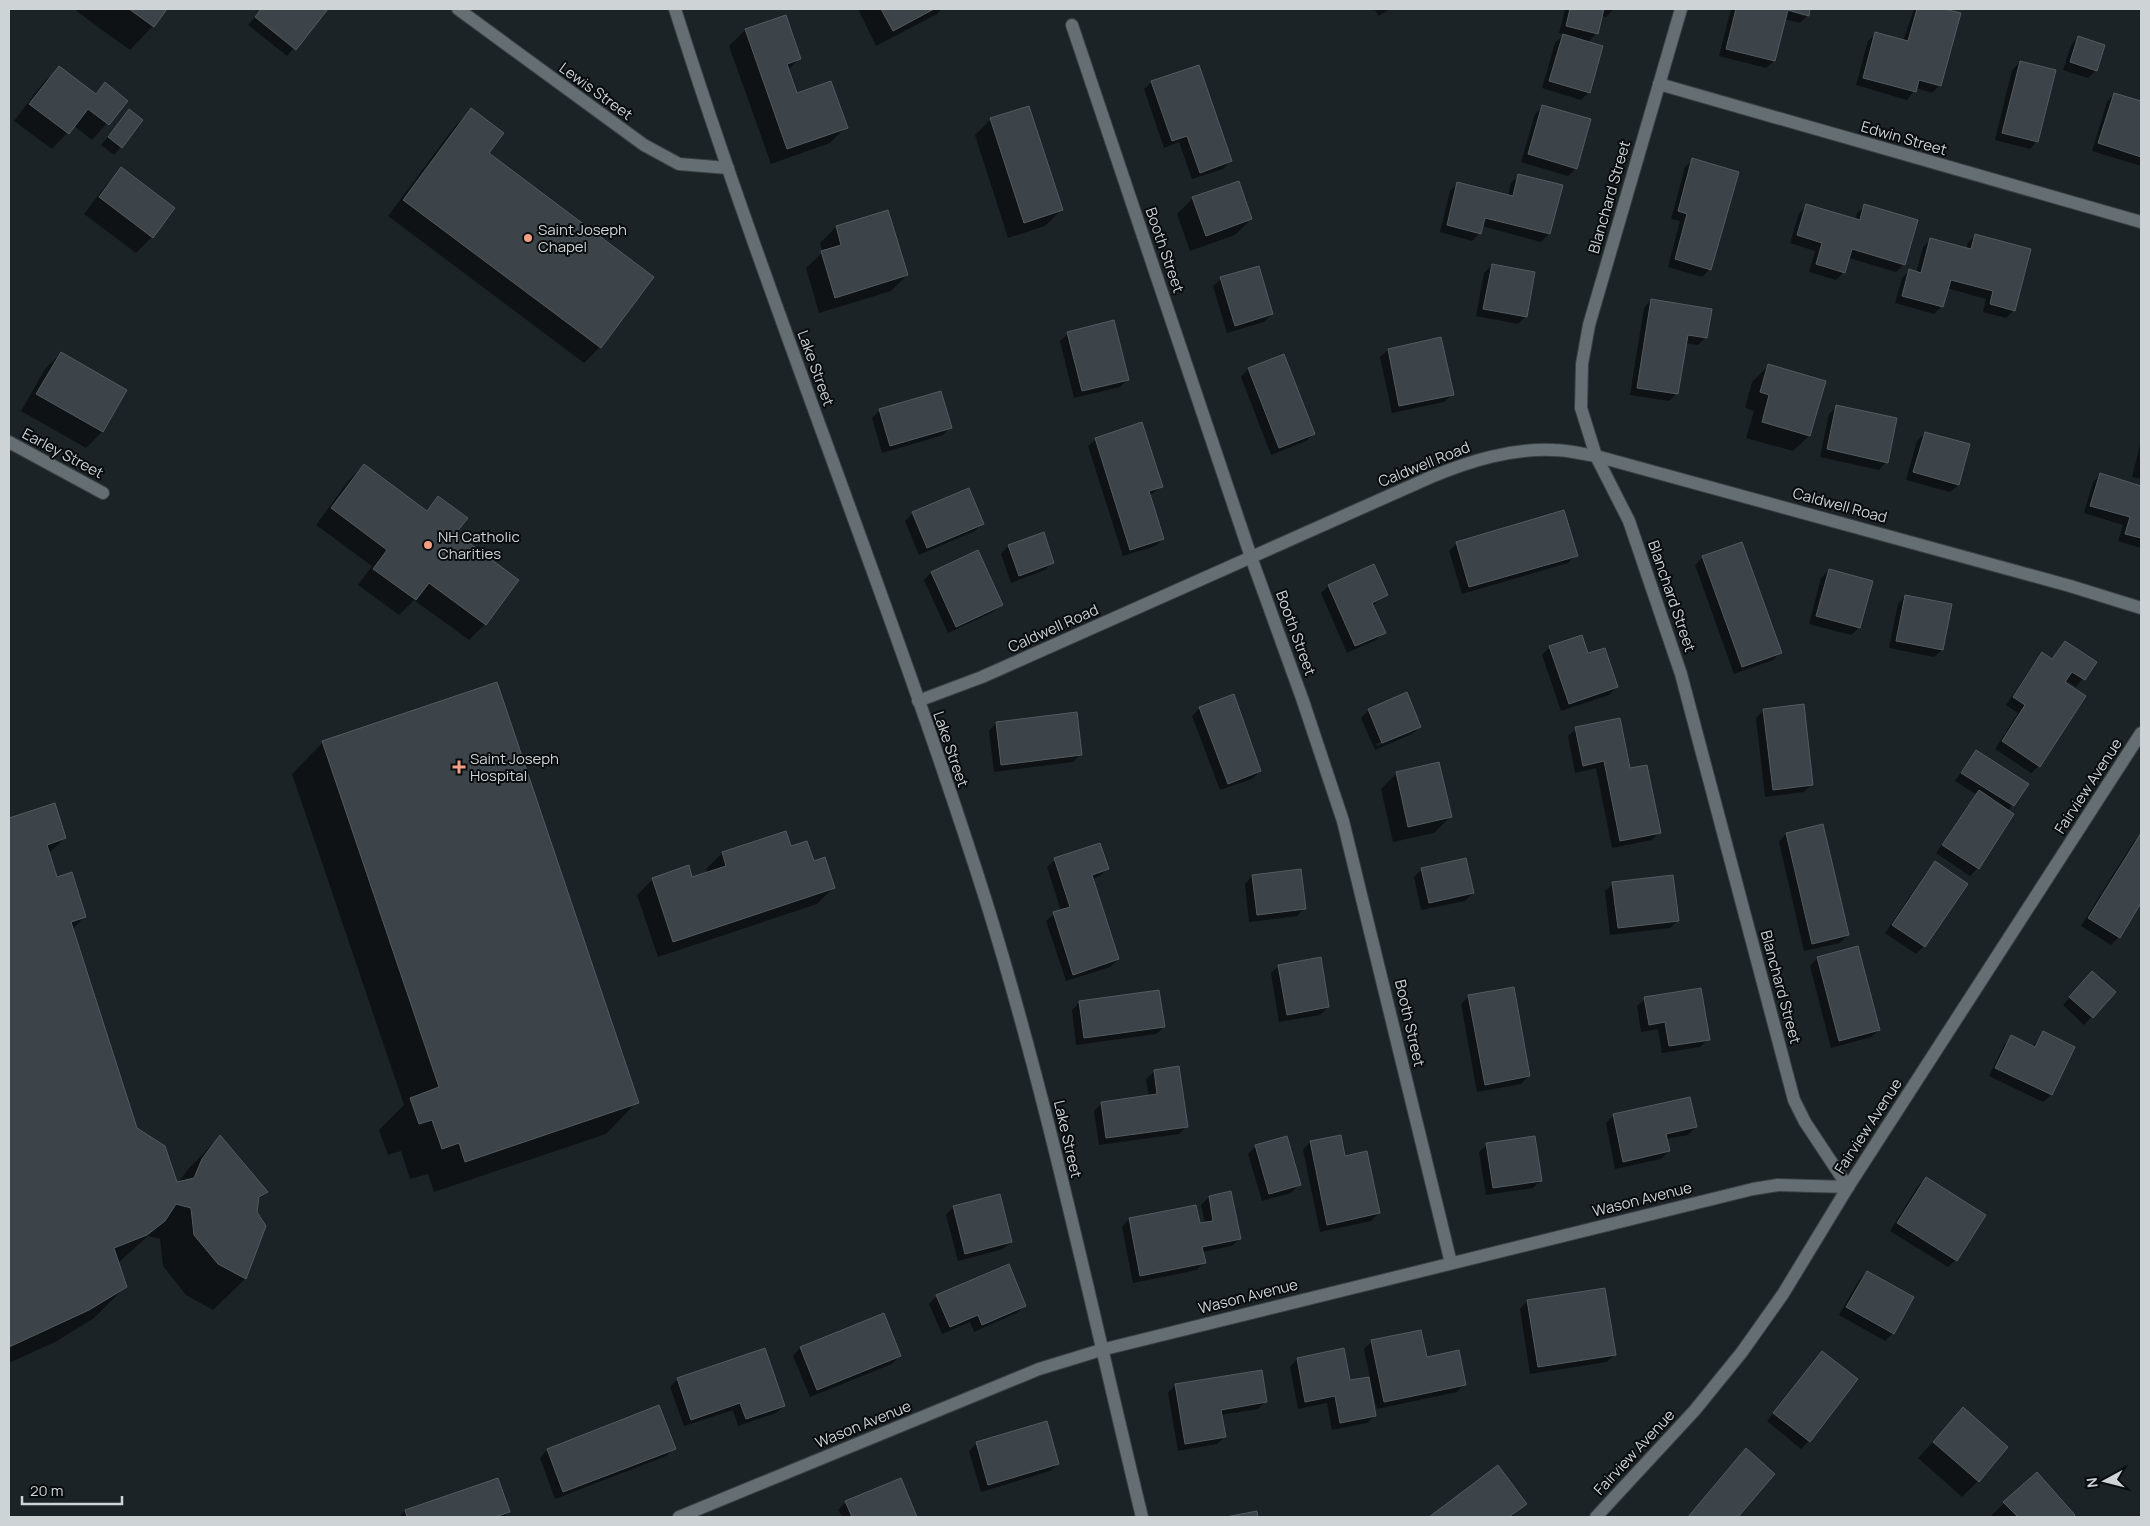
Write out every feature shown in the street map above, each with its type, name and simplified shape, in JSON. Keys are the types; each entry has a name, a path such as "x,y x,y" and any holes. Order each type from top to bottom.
{"street":[{"name":"Lewis Street","path":"458,9 644,145 679,164 728,168"},
{"name":"Lake Street","path":"675,9 728,168 918,701 985,900 1043,1103 1142,1517"},
{"name":"Blanchard Street","path":"1681,9 1589,325 1582,364 1581,408 1596,456 1628,521 1682,674 1794,1100 1805,1122 1848,1187"},
{"name":"Booth Street","path":"1072,25 1251,557 1303,701 1343,820 1451,1263"},
{"name":"Edwin Street","path":"1659,84 2141,222"},
{"name":"Earley Street","path":"9,442 103,493"},
{"name":"Caldwell Road","path":"918,701 991,673 1470,461 1508,453 1554,450 1596,456 2070,586 2141,608"},
{"name":"Fairview Avenue","path":"1596,1517 1695,1410 1742,1352 1783,1294 1848,1187 2141,733"},
{"name":"Wason Avenue","path":"679,1517 1039,1369 1101,1350 1753,1189 1778,1185 1848,1187"}],"building":[{"path":"129,9 167,9 154,27"},
{"path":"261,9 328,9 296,50 255,17"},
{"path":"881,9 934,9 893,31"},
{"path":"1570,9 1604,9 1598,34 1566,26"},
{"path":"1736,9 1810,9 1809,16 1788,10 1775,61 1726,49"},
{"path":"1917,9 1944,9 1961,13 1941,86 1919,80 1916,92 1863,78 1875,32 1908,41"},
{"path":"786,15 801,59 787,64 797,93 831,81 848,128 787,149 745,29"},
{"path":"1563,34 1603,46 1590,93 1549,81"},
{"path":"2078,36 2105,45 2097,71 2070,62"},
{"path":"2020,61 2056,70 2038,142 2002,133"},
{"path":"1199,65 1232,161 1200,173 1187,136 1172,141 1151,81"},
{"path":"59,66 96,94 105,82 128,101 109,125 88,109 69,134 29,104"},
{"path":"2114,93 2141,101 2141,157 2098,143"},
{"path":"1542,105 1591,119 1577,169 1528,154"},
{"path":"1029,106 1063,210 1024,223 990,118"},
{"name":"Saint Joseph Chapel","path":"471,108 504,133 489,153 654,277 601,348 403,200"},
{"path":"129,109 143,120 122,148 108,137"},
{"path":"1692,158 1739,172 1711,270 1675,259 1687,214 1678,211"},
{"path":"121,167 175,208 153,238 99,197"},
{"path":"1518,174 1563,185 1550,234 1485,218 1481,234 1447,225 1457,182 1513,196"},
{"path":"1239,181 1252,219 1206,236 1192,197"},
{"path":"1806,204 1860,220 1864,204 1918,220 1905,265 1852,249 1845,273 1816,264 1822,243 1797,235"},
{"path":"888,210 908,275 835,298 821,251 841,245 836,226"},
{"path":"1975,234 2031,249 2015,311 1990,304 1993,291 1951,280 1943,307 1902,296 1909,269 1921,273 1930,238 1971,249"},
{"path":"1492,264 1535,272 1527,317 1483,309"},
{"path":"1259,266 1273,314 1235,326 1220,277"},
{"path":"1651,299 1712,309 1707,338 1688,335 1678,394 1637,388"},
{"path":"1114,320 1129,380 1082,391 1067,332"},
{"path":"1441,337 1454,395 1399,406 1388,349"},
{"path":"61,352 127,390 103,432 36,394"},
{"path":"1284,354 1315,434 1279,448 1248,368"},
{"path":"1768,364 1826,381 1810,436 1762,422 1769,395 1760,392"},
{"path":"941,391 952,428 890,446 879,409"},
{"path":"1836,405 1897,418 1888,463 1827,449"},
{"path":"1142,422 1163,487 1149,491 1164,539 1130,550 1095,438"},
{"path":"1925,432 1970,444 1959,485 1913,472"},
{"path":"364,464 427,511 438,496 468,518 456,533 519,580 486,625 429,583 416,600 373,569 387,550 331,508"},
{"path":"2100,473 2141,486 2141,538 2125,534 2130,517 2090,506"},
{"path":"969,488 984,524 927,548 912,512"},
{"path":"1564,510 1578,556 1469,587 1456,542"},
{"path":"1044,532 1054,563 1019,576 1008,545"},
{"path":"1742,542 1782,653 1742,667 1702,556"},
{"path":"978,550 1003,605 956,627 931,572"},
{"path":"1374,564 1388,595 1372,603 1386,633 1355,646 1328,585"},
{"path":"1829,569 1873,581 1860,628 1816,616"},
{"path":"1905,595 1952,604 1943,650 1896,641"},
{"path":"1582,635 1588,653 1605,648 1618,687 1569,704 1549,646"},
{"path":"2065,641 2097,662 2085,680 2072,672 2065,682 2086,696 2040,767 2002,741 2025,705 2013,697 2042,652 2052,659"},
{"path":"497,682 639,1103 465,1162 459,1143 442,1149 432,1120 419,1124 410,1098 439,1087 322,741"},
{"path":"1407,692 1421,727 1382,743 1368,709"},
{"path":"1234,694 1261,771 1228,784 1199,707"},
{"path":"1804,704 1813,785 1773,790 1763,709"},
{"path":"1077,712 1082,755 1001,765 996,722"},
{"path":"1620,718 1630,768 1647,765 1661,833 1620,841 1604,761 1583,766 1575,727"},
{"path":"1976,750 2029,784 2014,806 1961,773"},
{"path":"1439,762 1452,817 1408,827 1396,772"},
{"path":"1979,790 2014,814 1979,869 1942,845"},
{"path":"55,803 66,838 47,845 57,877 72,872 86,917 71,922 137,1128 165,1146 177,1182 194,1178 202,1159 220,1135 268,1192 259,1197 257,1212 266,1226 246,1279 218,1264 194,1235 191,1208 176,1204 165,1221 147,1235 114,1248 127,1287 89,1310 9,1347 9,818"},
{"path":"1823,824 1849,935 1812,944 1786,833"},
{"path":"786,831 791,846 807,841 814,861 825,857 835,888 673,942 652,878 689,865 692,877 726,866 722,852"},
{"path":"2141,833 2141,903 2120,938 2088,918"},
{"path":"1100,843 1109,869 1092,875 1119,959 1073,975 1053,912 1070,907 1054,858"},
{"path":"1466,858 1474,893 1429,903 1421,868"},
{"path":"1935,861 1968,884 1925,947 1892,925"},
{"path":"1301,869 1306,909 1257,915 1252,875"},
{"path":"1673,875 1679,921 1618,928 1612,882"},
{"path":"1858,946 1880,1030 1839,1041 1817,957"},
{"path":"1321,957 1329,1007 1287,1015 1278,965"},
{"path":"2092,971 2116,992 2093,1018 2069,997"},
{"path":"1514,987 1530,1076 1485,1085 1468,995"},
{"path":"1701,988 1710,1040 1669,1046 1665,1022 1649,1025 1644,997"},
{"path":"1159,990 1165,1027 1084,1038 1079,1001"},
{"path":"2043,1031 2075,1047 2052,1095 1995,1068 2011,1035 2035,1047"},
{"path":"1179,1066 1188,1127 1106,1138 1101,1102 1157,1094 1154,1070"},
{"path":"1690,1097 1697,1127 1666,1134 1670,1151 1623,1162 1613,1114"},
{"path":"1341,1135 1345,1156 1367,1151 1380,1213 1327,1225 1310,1141"},
{"path":"1287,1136 1301,1185 1269,1194 1255,1145"},
{"path":"1535,1136 1542,1181 1493,1188 1486,1143"},
{"path":"1926,1177 1986,1215 1957,1261 1897,1223"},
{"path":"1231,1191 1241,1239 1202,1247 1206,1263 1140,1276 1129,1218 1196,1205 1200,1223 1213,1221 1209,1196"},
{"path":"1000,1194 1012,1242 965,1254 953,1206"},
{"path":"1009,1264 1026,1306 982,1325 978,1315 950,1327 936,1295"},
{"path":"1867,1271 1914,1297 1894,1334 1846,1307"},
{"path":"1605,1288 1616,1355 1538,1367 1527,1300"},
{"path":"884,1313 901,1356 817,1390 800,1347"},
{"path":"1421,1330 1427,1357 1459,1350 1466,1385 1384,1402 1371,1340"},
{"path":"765,1348 785,1406 746,1419 740,1403 691,1420 677,1378"},
{"path":"1344,1348 1350,1380 1369,1377 1376,1416 1340,1423 1335,1396 1305,1402 1297,1358"},
{"path":"1822,1351 1858,1379 1810,1442 1773,1413"},
{"path":"1262,1370 1267,1402 1221,1410 1226,1437 1185,1444 1175,1384"},
{"path":"659,1405 676,1449 563,1492 547,1449"},
{"path":"1963,1407 2008,1447 1979,1482 1933,1442"},
{"path":"1047,1421 1059,1464 988,1485 976,1442"},
{"path":"1746,1448 1775,1474 1738,1517 1688,1517"},
{"path":"1498,1465 1527,1504 1509,1517 1429,1517"},
{"path":"2037,1472 2075,1515 2073,1517 2018,1517 2003,1502"},
{"path":"498,1478 510,1512 495,1517 407,1517 405,1510"},
{"path":"901,1478 917,1517 852,1517 845,1501"},
{"path":"1257,1511 1258,1517 1226,1517"}],"place":[{"name":"Saint Joseph Chapel","path":"528,238"},
{"name":"NH Catholic Charities","path":"428,545"},
{"name":"Saint Joseph Hospital","path":"459,767"}]}
